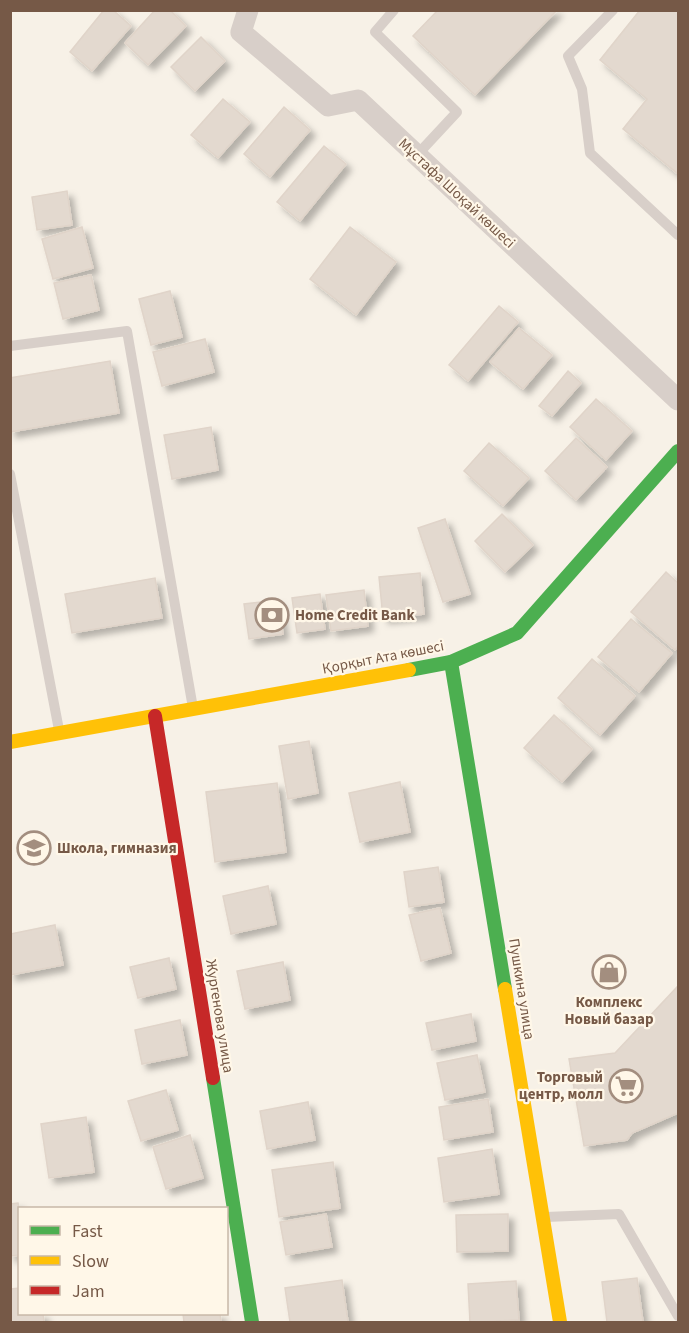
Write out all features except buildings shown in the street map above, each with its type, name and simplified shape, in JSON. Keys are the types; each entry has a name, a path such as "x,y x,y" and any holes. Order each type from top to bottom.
{"street":[{"name":"Мұстафа Шоқай көшесі","path":"248,10 241,32 328,106 358,100 678,400"},
{"name":"Қорқыт Ата көшесі","path":"10,742 451,662 517,633 678,450"},
{"name":"Пушкина улица","path":"451,662 560,1323"},
{"name":"Жургенова улица","path":"155,716 252,1323"}],"lane":[{"path":"394,10 375,32 457,112 417,155"},
{"path":"613,10 568,56 582,89 590,153 678,235"},
{"path":"10,346 127,331 193,708"},
{"path":"10,474 60,733"},
{"path":"543,1217 619,1214 678,1316"}],"traffic: fast":[{"path":"409,670 451,662 517,633 678,451"},
{"path":"451,662 505,989"},
{"path":"213,1078 252,1322"}],"traffic: slow":[{"path":"10,742 409,670"},
{"path":"505,989 560,1322"}],"traffic: jam":[{"path":"155,716 213,1078"}],"place":[{"name":"Home Credit Bank","path":"272,615"},
{"name":"Школа, гимназия","path":"34,848"},
{"name":"Комплекс Новый базар","path":"609,972"},
{"name":"Торговый центр, молл","path":"626,1086"}]}
